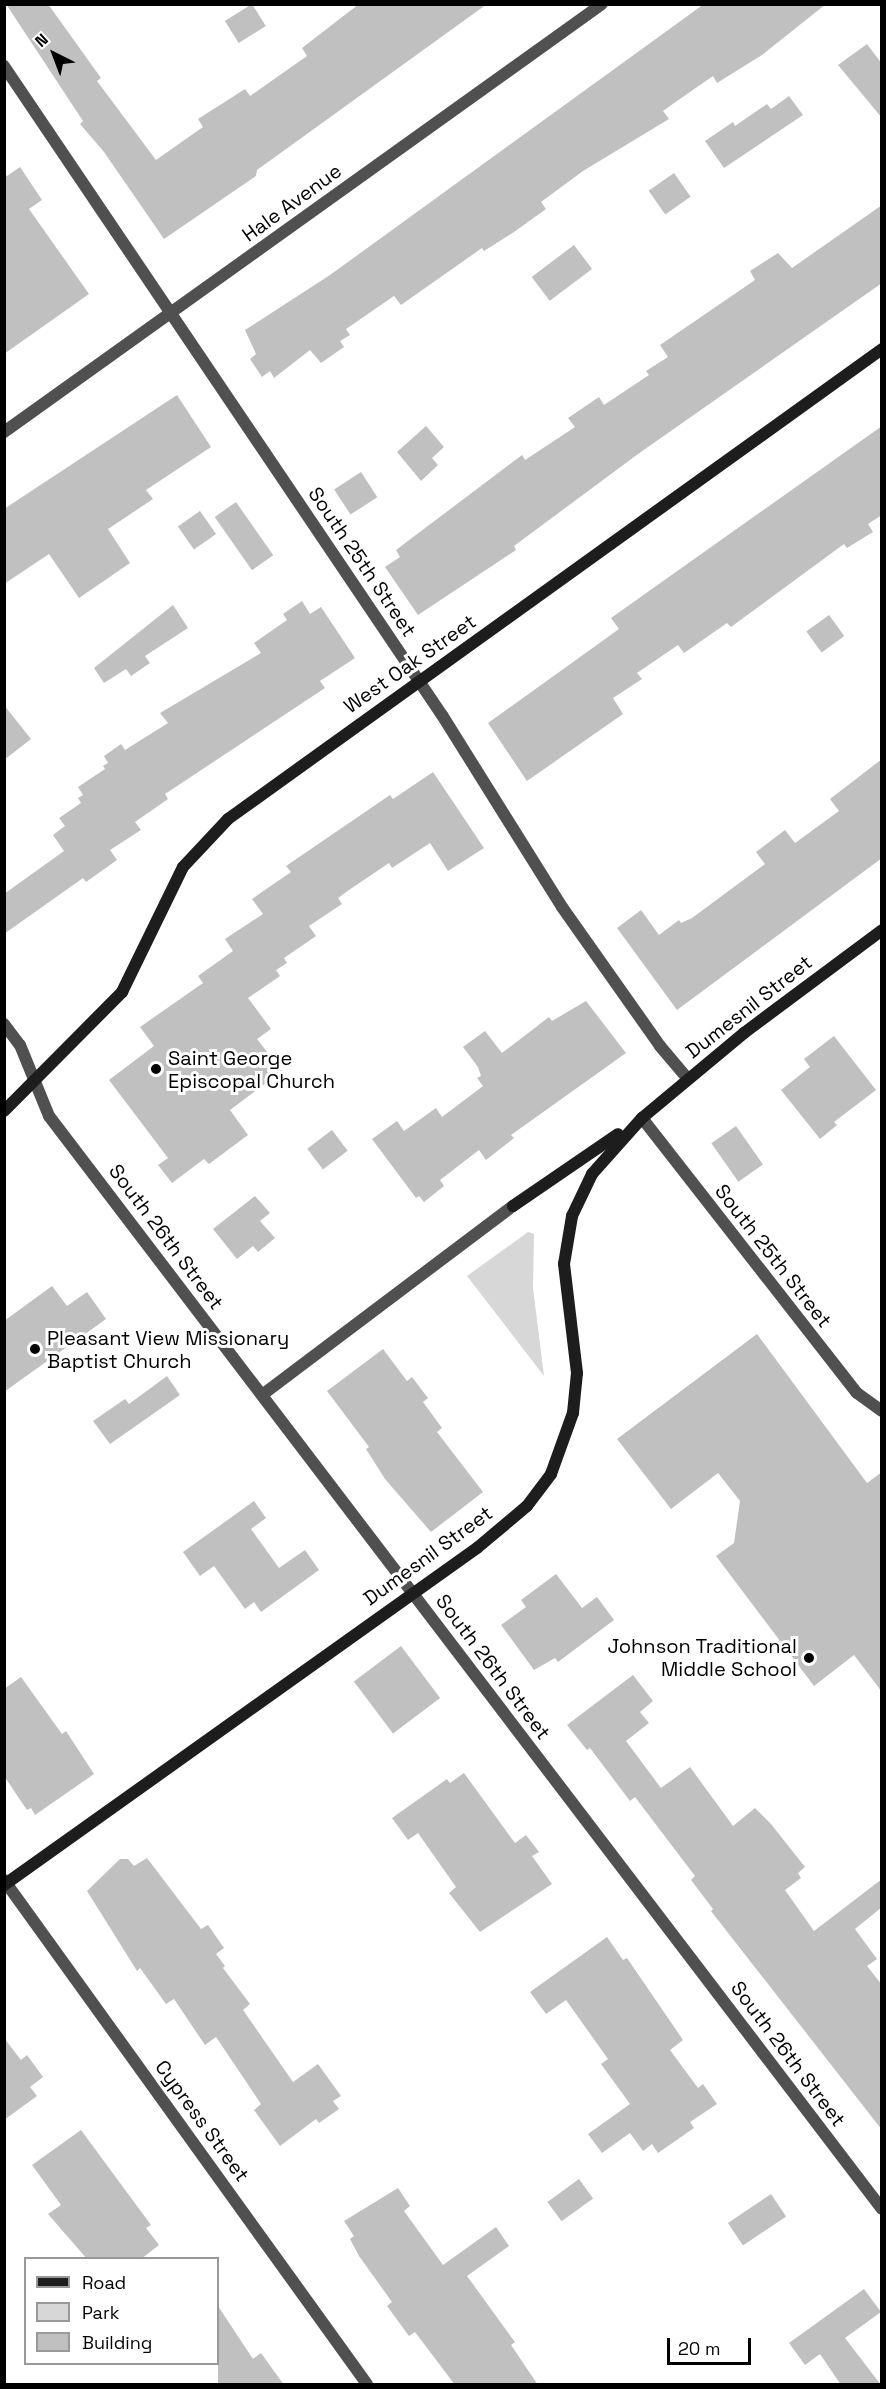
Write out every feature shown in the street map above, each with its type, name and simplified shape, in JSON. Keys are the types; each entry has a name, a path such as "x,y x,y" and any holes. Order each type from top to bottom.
{"main road":[{"name":"West Oak Street","path":"4,1111 91,1027 122,992 172,885 196,850 260,794 420,682 882,349"},
{"name":"Dumesnil Street","path":"513,1206 642,1118 688,1079 882,930"},
{"name":"Dumesnil Street","path":"5,1882 519,1515 551,1474 572,1419 577,1374 564,1275 572,1216 592,1174 642,1118"}],"street":[{"name":"Hale Avenue","path":"4,432 602,4"},
{"name":"South 25th Street","path":"4,66 420,682 562,907 660,1046 688,1079"},
{"name":"South 26th Street","path":"4,1024 20,1045 49,1116 882,2209"},
{"name":"South 25th Street","path":"642,1118 834,1366 857,1393 882,1411"},
{"name":"Dumesnil Street","path":"262,1395 513,1206"},
{"name":"Cypress Street","path":"5,1882 367,2385"}],"green space":[{"path":"528,1232 534,1234 533,1288 544,1376 467,1276"}],"building":[{"path":"6,4 48,4 101,78 97,81 156,160 203,127 198,119 245,89 250,96 307,56 302,48 359,4 487,4 257,170 256,176 164,239 104,152 80,124 83,121"},
{"path":"252,4 266,26 239,43 225,21"},
{"path":"704,4 826,4 762,55 717,83 713,76 663,111 669,119 583,171 541,202 546,209 514,232 484,251 482,248 401,305 394,296 346,329 350,335 340,341 344,347 321,363 310,350 274,378 270,371 262,377 250,359 256,354 245,330 330,275"},
{"path":"867,44 882,64 882,118 838,65"},
{"path":"789,96 803,115 724,168 705,141 733,122 735,126 767,104 771,109"},
{"path":"20,167 42,200 29,209 89,294 4,354 4,173 7,176"},
{"path":"674,173 691,197 665,215 649,191"},
{"path":"882,205 882,283 638,454 514,546 516,550 418,615 385,567 400,557 396,550 522,455 525,460 575,427 568,418 599,397 604,405 649,375 646,371 668,357 660,345 755,280 750,271 778,253 792,268"},
{"path":"574,245 592,269 550,301 532,277"},
{"path":"177,395 211,447 146,490 153,499 108,529 130,563 79,598 49,554 4,584 4,509"},
{"path":"426,426 444,447 432,458 438,465 421,481 397,452"},
{"path":"882,426 882,515 868,524 873,532 847,548 844,544 731,627 727,623 684,653 678,645 637,673 642,679 613,698 623,714 527,781 488,723 619,629 611,618"},
{"path":"361,472 377,497 351,515 334,489"},
{"path":"236,502 273,555 252,570 215,517"},
{"path":"200,511 216,534 194,549 178,526"},
{"path":"302,601 310,614 321,607 355,658 320,681 325,688 165,794 168,799 135,822 141,830 110,850 117,860 86,882 83,878 4,934 4,894 64,851 53,835 65,826 59,818 81,803 78,798 83,795 78,787 105,769 103,766 108,763 104,756 121,744 125,750 168,723 160,713 261,653 254,643 287,620 283,614"},
{"path":"173,605 188,628 145,656 150,663 131,676 126,669 104,683 94,668"},
{"path":"829,615 844,636 822,652 806,631"},
{"path":"4,705 31,739 4,760"},
{"path":"882,759 882,858 677,1010 617,928 641,910 659,935 679,920 681,923 692,918 765,864 756,852 785,830 795,843 839,811 830,799"},
{"path":"433,772 484,848 448,871 430,843 392,868 389,863 349,890 338,898 342,904 309,926 316,936 284,958 287,963 276,970 280,976 248,998 271,1029 257,1039 282,1071 230,1110 248,1135 209,1164 204,1159 172,1183 158,1165 168,1158 109,1080 154,1046 140,1027 203,983 198,976 233,951 225,939 263,914 252,899 291,872 286,866 390,795 393,799"},
{"path":"586,1001 626,1053 511,1135 514,1138 486,1160 479,1150 440,1180 444,1186 424,1202 419,1196 416,1198 372,1139 397,1121 404,1131 436,1108 442,1117 483,1086 477,1078 481,1076 478,1067 463,1047 485,1031 502,1053 549,1017 552,1021"},
{"path":"834,1036 876,1090 834,1122 837,1125 820,1139 781,1090 810,1067 804,1059"},
{"path":"736,1126 763,1165 738,1182 711,1143"},
{"path":"332,1130 348,1151 323,1169 307,1149"},
{"path":"255,1196 270,1213 260,1221 275,1238 258,1252 253,1246 237,1259 213,1229"},
{"name":"Pleasant View Missionary Baptist Church","path":"52,1286 67,1306 87,1292 106,1319 4,1392 4,1321"},
{"path":"757,1334 867,1483 882,1472 882,1692 854,1655 814,1686 716,1556 734,1543 740,1501 718,1473 671,1509 617,1439"},
{"path":"383,1349 407,1381 412,1377 428,1398 423,1402 442,1428 437,1432 483,1492 431,1532 385,1479 366,1449 369,1447 327,1391"},
{"path":"167,1376 180,1395 110,1444 93,1421 125,1399 129,1404"},
{"path":"254,1501 266,1518 251,1529 279,1568 305,1550 319,1570 261,1612 254,1602 245,1609 214,1566 200,1576 183,1552"},
{"path":"556,1574 582,1608 597,1597 614,1620 558,1662 555,1658 534,1670 501,1625 526,1607 521,1600"},
{"path":"401,1646 440,1698 393,1733 354,1682"},
{"path":"633,1675 653,1701 640,1712 649,1723 626,1741 661,1788 690,1767 733,1826 755,1808 771,1824 805,1867 798,1873 801,1878 785,1890 814,1931 882,1879 882,1907 855,1929 877,1959 867,1966 882,1985 882,2130 711,1911 713,1909 691,1880 695,1876 635,1797 630,1801 590,1748 587,1750 567,1725"},
{"path":"21,1677 62,1734 66,1731 94,1774 35,1815 31,1808 27,1810 4,1776 4,1689"},
{"path":"464,1773 515,1843 526,1835 539,1852 532,1856 552,1884 480,1932 449,1893 456,1887 418,1833 408,1840 392,1818 447,1779 450,1783"},
{"path":"147,1858 201,1929 208,1925 224,1948 216,1954 225,1966 223,1968 250,2004 243,2010 293,2082 318,2064 341,2096 333,2101 339,2109 319,2123 316,2119 280,2146 254,2110 261,2104 216,2037 205,2045 174,1999 166,2004 140,1968 137,1971 87,1891 120,1859 128,1859 134,1866"},
{"path":"607,1937 623,1960 627,1958 683,2040 670,2050 698,2088 703,2084 717,2104 690,2122 694,2128 658,2153 652,2144 643,2151 630,2133 602,2153 588,2134 630,2104 601,2064 608,2059 566,2000 546,2014 530,1992"},
{"path":"4,2038 21,2060 27,2055 43,2077 30,2087 37,2096 4,2120"},
{"path":"81,2130 151,2225 146,2228 159,2245 144,2257 85,2257 48,2214 61,2205 32,2165"},
{"path":"579,2179 593,2198 562,2221 547,2202"},
{"path":"398,2188 410,2206 404,2211 443,2265 496,2227 509,2246 467,2276 515,2342 511,2345 538,2385 455,2385 415,2332 409,2336 387,2306 392,2302 359,2256 350,2239 354,2236 344,2221"},
{"path":"771,2194 786,2216 743,2245 728,2223"},
{"path":"864,2289 881,2312 845,2338 881,2385 841,2385 820,2354 805,2365 789,2343"},
{"path":"219,2308 253,2359 261,2353 284,2385 218,2385"}],"place":[{"name":"Saint George Episcopal Church","path":"156,1069"},
{"name":"Pleasant View Missionary Baptist Church","path":"35,1349"},
{"name":"Johnson Traditional Middle School","path":"809,1658"}]}
